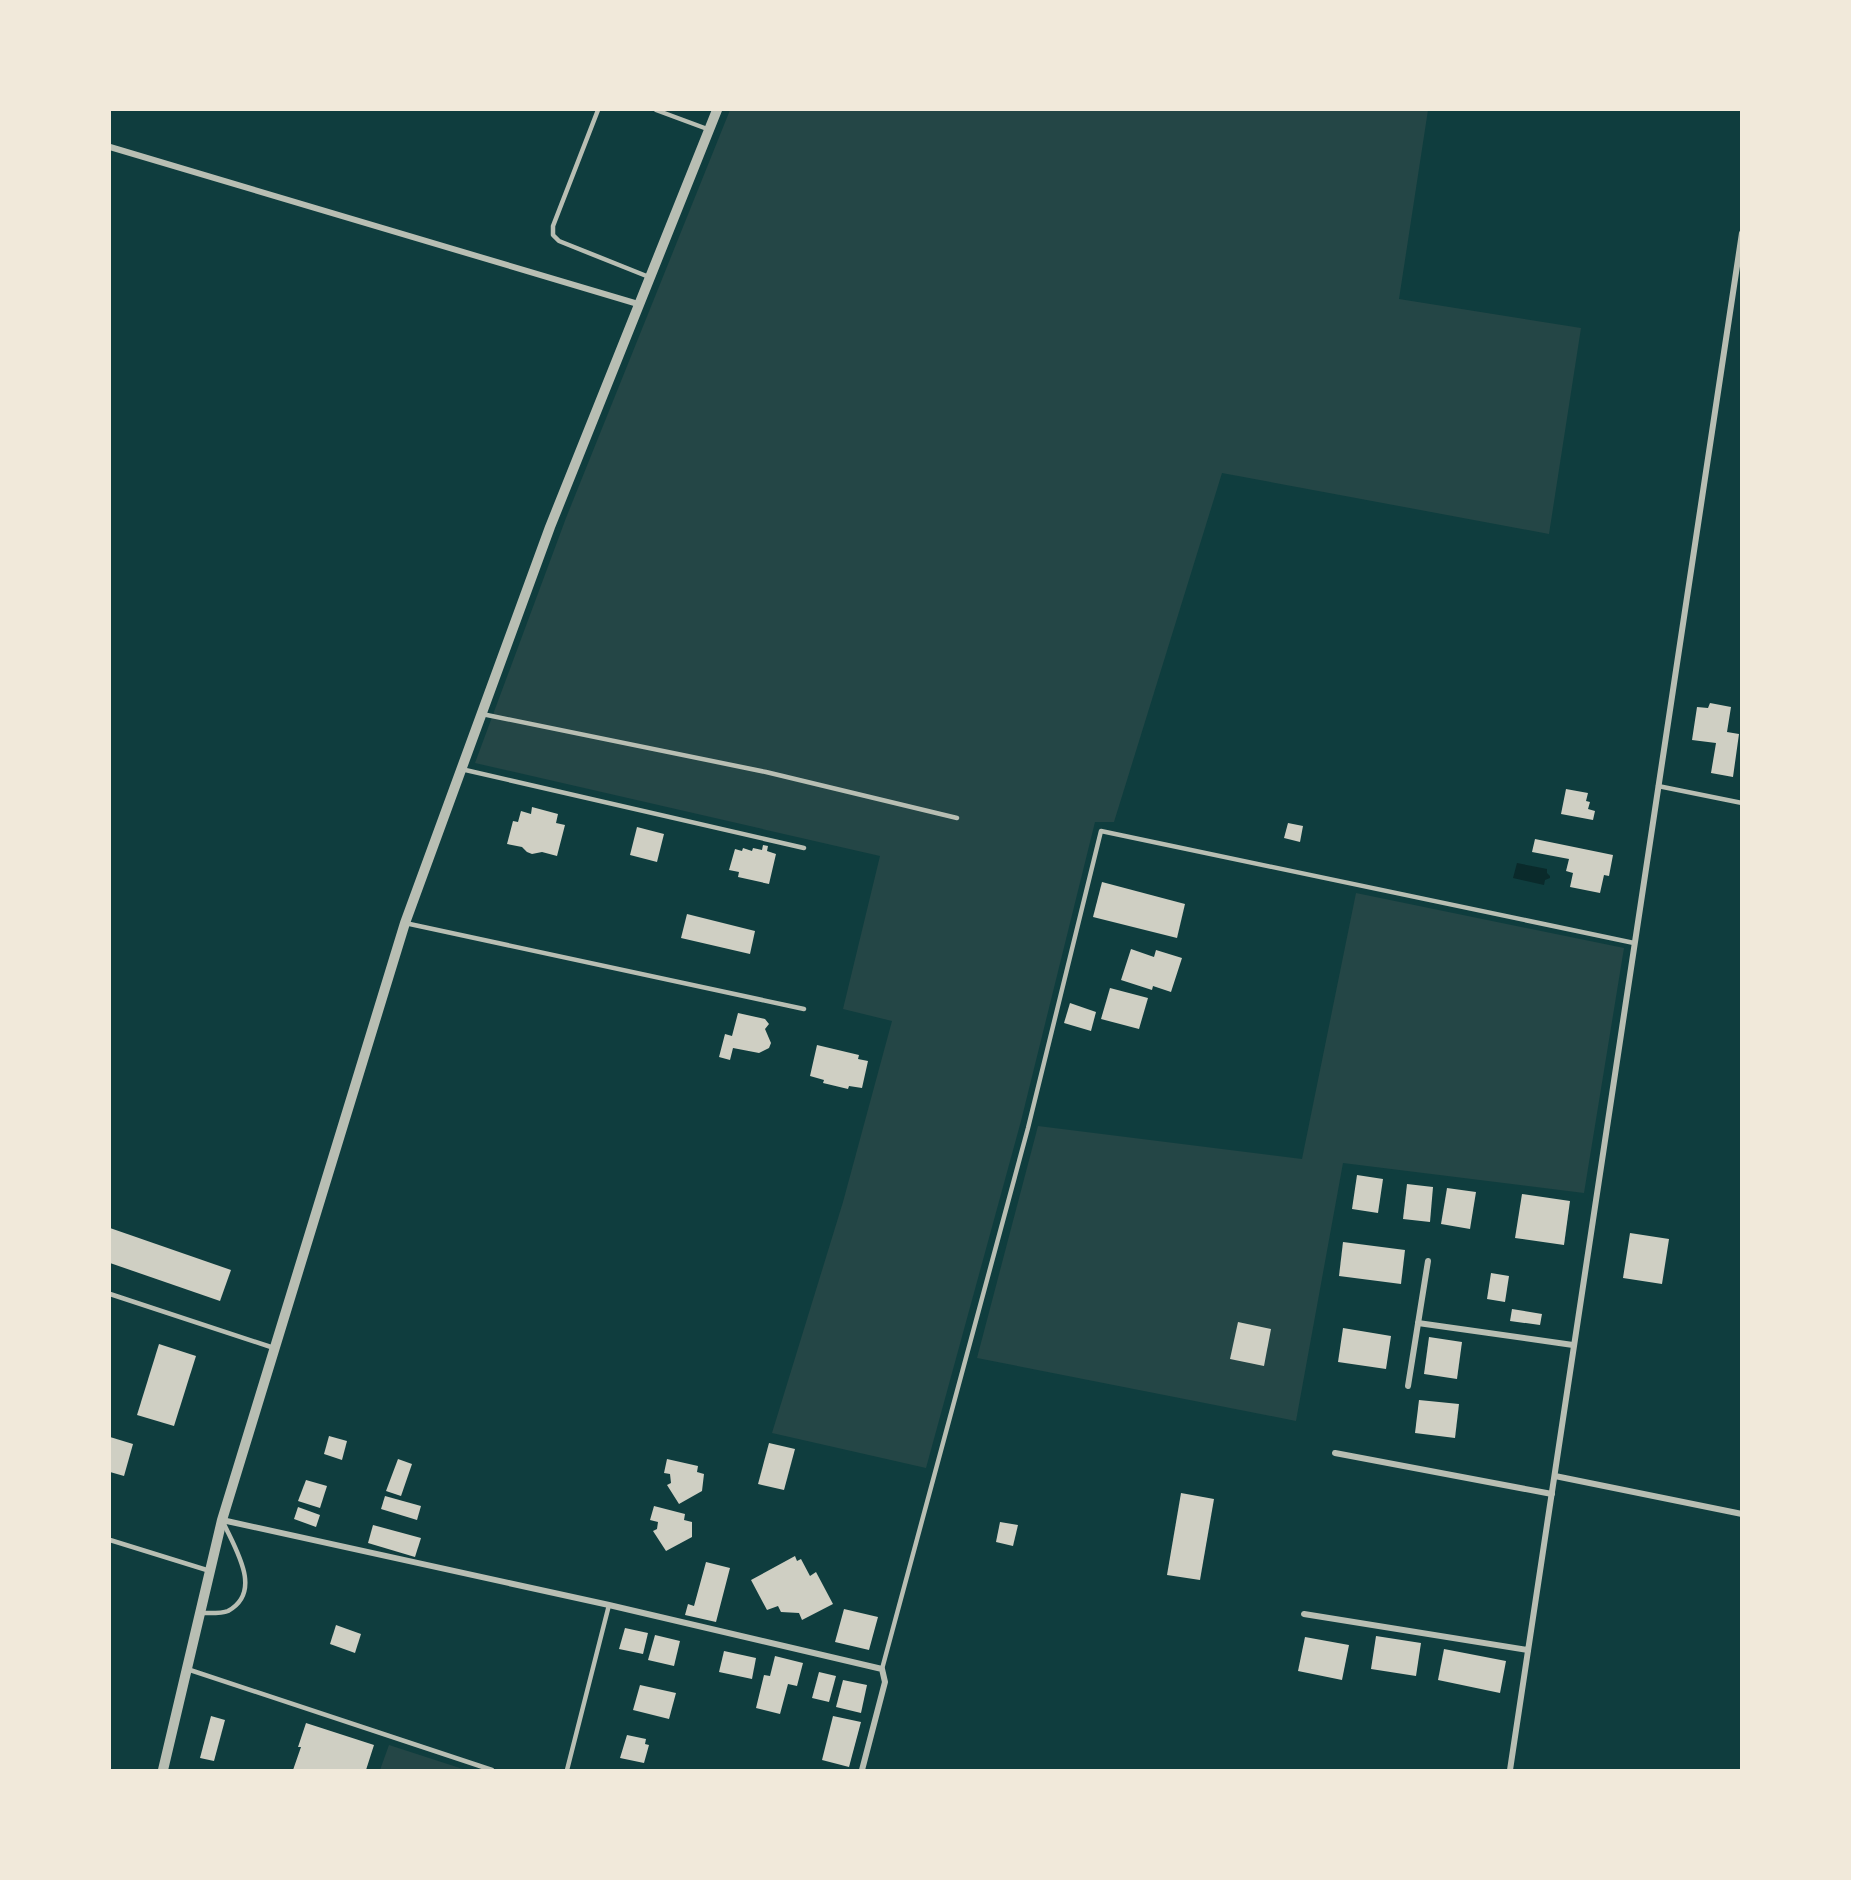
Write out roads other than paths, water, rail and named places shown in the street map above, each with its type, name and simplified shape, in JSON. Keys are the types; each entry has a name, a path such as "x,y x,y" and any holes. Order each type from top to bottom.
{"street":[{"path":"163,1770 222,1520 405,923 550,527 717,110"},
{"path":"110,147 638,304"},
{"path":"1510,1770 1742,233"},
{"path":"1408,1386 1428,1261"},
{"path":"1418,1323 1573,1345"},
{"path":"1335,1453 1552,1494"},
{"path":"1555,1476 1742,1514"},
{"path":"222,1520 609,1605 882,1669 885,1682 862,1770"},
{"path":"1304,1614 1528,1650"}],"lane":[{"path":"598,110 553,226 553,235 559,241 649,277"},
{"path":"657,110 710,130"},
{"path":"482,714 766,772 957,818"},
{"path":"461,769 804,848"},
{"path":"1658,786 1742,803"},
{"path":"882,1669 1028,1128 1101,831 1634,943"},
{"path":"405,923 804,1009"},
{"path":"110,1294 274,1348"},
{"path":"200,1613 226,1612 241,1600 246,1582 244,1565 222,1520"},
{"path":"110,1540 210,1571"},
{"path":"567,1770 609,1605"},
{"path":"187,1670 492,1770"}]}
